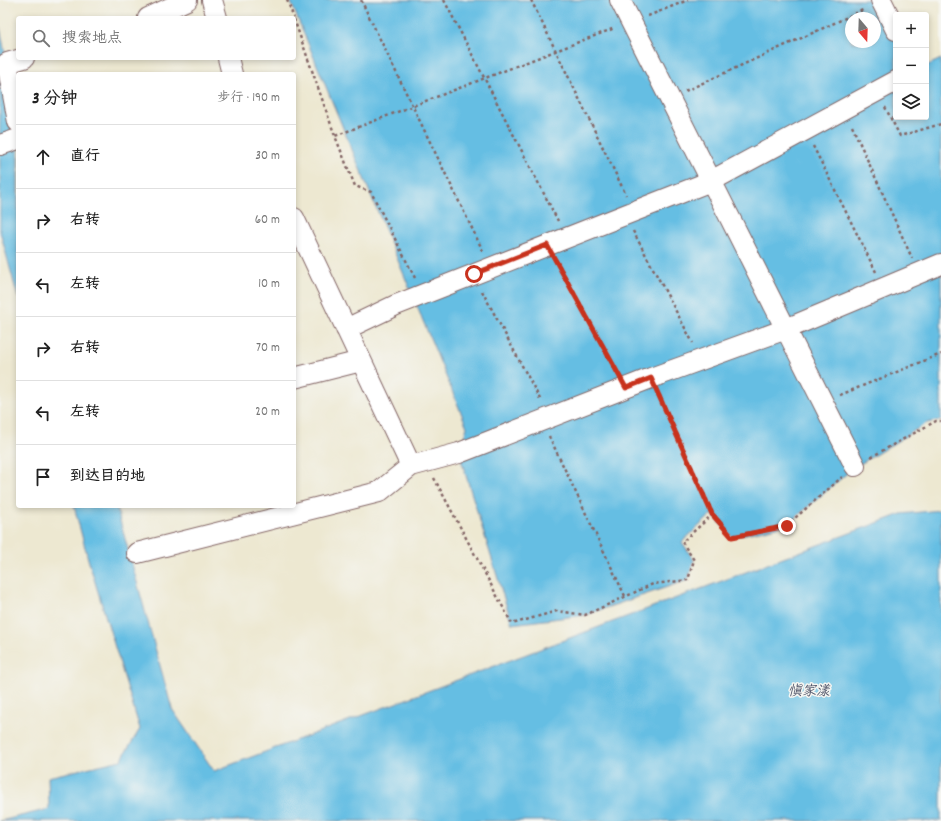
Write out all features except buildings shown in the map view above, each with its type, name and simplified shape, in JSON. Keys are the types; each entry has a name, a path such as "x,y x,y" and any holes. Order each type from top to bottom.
{"street":[{"path":"152,16 186,0"},
{"path":"212,0 216,16"},
{"path":"620,0 855,466"},
{"path":"881,1 893,24"},
{"path":"16,111 7,63 17,60"},
{"path":"228,60 232,72"},
{"path":"346,329 424,294 711,181 893,83"},
{"path":"0,145 16,140"},
{"path":"296,222 361,361 418,464"},
{"path":"137,553 379,492 418,464 459,453 651,378 786,329 918,272 941,264"},
{"path":"296,377 361,361"}],"path":[{"path":"288,0 293,16"},
{"path":"361,0 413,106 545,419 625,596"},
{"path":"444,0 566,238"},
{"path":"531,0 556,51 629,213 702,359"},
{"path":"335,136 688,0"},
{"path":"669,98 881,1"},
{"path":"296,24 335,136 355,186 371,192 424,294"},
{"path":"876,92 900,136 941,124"},
{"path":"845,109 918,272"},
{"path":"805,130 884,287"},
{"path":"547,245 626,388"},
{"path":"823,402 941,354"},
{"path":"651,378 712,514 732,537 787,526 855,466 936,421 941,421"},
{"path":"418,464 512,624 557,611 585,615 653,584 688,580 694,560 682,542 712,514"}],"water":[{"path":"290,0 881,0 893,24 893,120 929,120 929,65 941,59 941,420 927,423 852,469 787,525 732,537 712,514 682,542 694,560 688,580 585,615 512,624 459,453 467,427"},
{"path":"0,27 16,111 16,291 0,231"},
{"name":"慎家漾","path":"75,508 117,508 172,709 214,771 901,514 941,510 941,821 0,821 49,809 48,777 121,760 140,729 88,559"}],"route":[{"path":"474,274 547,245 626,388 651,378 712,514 732,537 787,526"}]}
